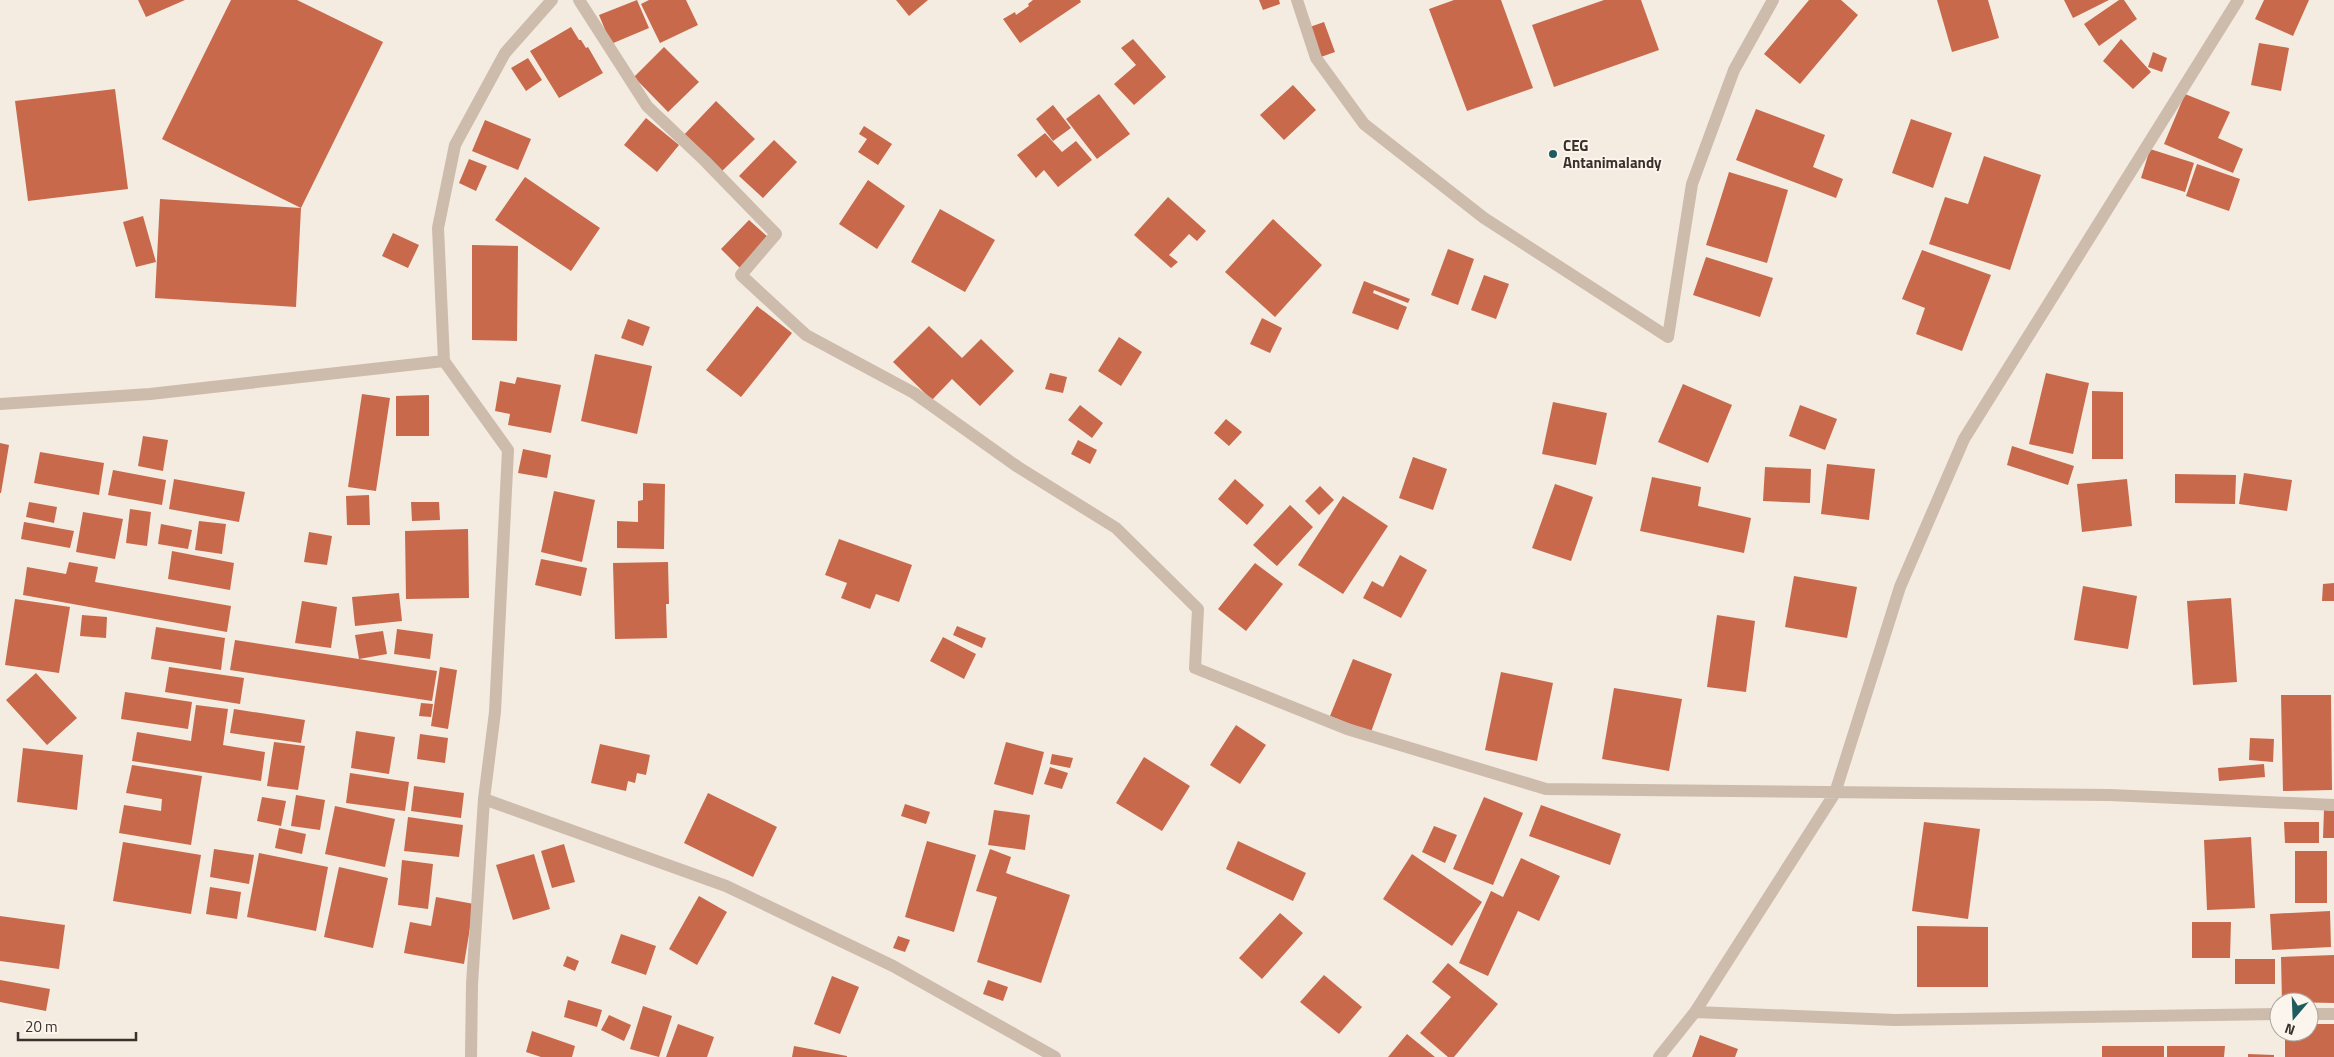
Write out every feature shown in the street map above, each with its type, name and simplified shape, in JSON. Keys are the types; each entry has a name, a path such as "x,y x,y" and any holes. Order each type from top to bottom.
{"street":[{"path":"471,1057 472,984 484,799 495,712 508,450 444,361 438,228 455,145 505,53 552,0"},
{"path":"579,0 647,106 705,161 776,234 741,275 806,335 914,393 1018,467 1116,528 1198,609 1195,668 1347,729 1546,789 2110,795 2334,805"},
{"path":"1297,0 1316,58 1364,124 1484,218 1668,337 1692,184 1734,70 1773,0"},
{"path":"1659,1057 1695,1012 1835,793 1900,587 1964,439 2238,0"},
{"path":"0,404 150,394 444,361"},
{"path":"484,799 726,886 893,966 1055,1057"},
{"path":"1695,1012 1894,1020 2269,1014"},
{"path":"2319,1014 2334,1014"}],"building":[{"path":"138,0 185,0 146,17"},
{"path":"231,0 297,0 383,42 301,208 162,139"},
{"path":"637,0 649,28 611,44 599,15"},
{"path":"649,0 686,0 698,25 660,43 641,4"},
{"path":"896,0 928,0 909,16"},
{"path":"1033,0 1080,0 1081,2 1020,43 1003,19 1015,12 1016,15 1029,6 1028,4"},
{"path":"1259,0 1279,0 1280,4 1263,10"},
{"path":"1454,0 1501,0 1533,88 1467,111 1429,9"},
{"path":"1604,0 1641,0 1659,50 1554,87 1532,25"},
{"path":"1809,0 1841,0 1858,15 1800,84 1764,54"},
{"path":"1937,0 1988,0 1999,38 1952,52"},
{"path":"2064,0 2109,0 2073,18"},
{"path":"2119,0 2124,0 2137,19 2099,46 2084,24"},
{"path":"2264,0 2309,0 2293,36 2255,19"},
{"path":"1324,22 1335,52 1318,58 1307,28"},
{"path":"571,27 579,40 581,40 586,48 588,47 603,73 559,98 530,51"},
{"path":"1133,39 1166,77 1134,105 1114,84 1136,65 1121,48"},
{"path":"2121,39 2151,72 2133,89 2103,61"},
{"path":"2259,43 2289,48 2281,91 2251,85"},
{"path":"664,47 699,82 668,112 634,77"},
{"path":"2153,52 2167,58 2162,72 2148,67"},
{"path":"528,58 542,80 526,91 511,68"},
{"path":"1293,85 1316,110 1284,140 1260,115"},
{"path":"115,89 128,189 28,201 15,101"},
{"path":"1099,94 1130,134 1097,159 1066,119"},
{"path":"2185,94 2230,112 2218,138 2243,149 2233,173 2164,144"},
{"path":"716,101 755,139 720,173 682,137"},
{"path":"1053,105 1071,128 1053,141 1036,119"},
{"path":"1756,109 1825,135 1813,167 1843,179 1836,198 1736,160"},
{"path":"646,118 679,145 657,172 624,145"},
{"path":"1911,119 1952,133 1933,188 1892,173"},
{"path":"485,120 531,139 518,170 472,151"},
{"path":"864,126 892,144 878,165 858,152 867,139 859,134"},
{"path":"1045,133 1062,152 1076,141 1092,160 1058,187 1044,170 1036,178 1017,155"},
{"path":"774,140 797,162 763,198 739,176"},
{"path":"2150,149 2194,163 2185,192 2141,178"},
{"path":"1984,156 2041,175 2010,270 1929,244 1945,197 1968,204"},
{"path":"469,159 487,166 476,191 459,183"},
{"path":"2197,164 2240,179 2229,211 2186,196"},
{"path":"1729,172 1788,190 1767,263 1706,245"},
{"path":"525,177 600,228 571,271 495,220"},
{"path":"868,180 905,206 877,249 839,224"},
{"path":"1168,197 1206,231 1197,241 1189,234 1169,255 1178,262 1171,268 1134,235"},
{"path":"160,199 301,208 296,307 155,298"},
{"path":"940,209 995,240 965,292 911,262"},
{"path":"143,216 156,262 136,267 123,222"},
{"path":"1273,219 1322,265 1275,317 1225,272"},
{"path":"749,220 768,237 740,268 721,249"},
{"path":"393,233 419,245 408,268 382,256"},
{"path":"472,245 518,246 517,341 472,340"},
{"path":"1448,249 1474,259 1458,305 1431,295"},
{"path":"1922,250 1991,275 1962,351 1916,334 1925,308 1902,299"},
{"path":"1706,257 1773,278 1760,317 1693,295"},
{"path":"1484,275 1509,284 1496,319 1471,310"},
{"path":"1364,281 1410,299 1408,303 1374,290 1373,293 1407,307 1398,330 1352,313"},
{"path":"757,306 792,333 741,397 706,370"},
{"path":"1262,318 1282,328 1270,353 1250,344"},
{"path":"628,319 650,327 643,346 621,338"},
{"path":"929,326 962,358 981,339 1014,371 980,406 952,379 932,400 893,362"},
{"path":"1119,337 1142,352 1121,386 1098,371"},
{"path":"595,354 652,366 637,434 581,421"},
{"path":"1050,373 1067,377 1063,393 1045,389"},
{"path":"2046,373 2089,383 2073,454 2029,444"},
{"path":"517,377 561,385 551,433 508,425 510,414 495,411 500,381 515,384"},
{"path":"1683,384 1732,405 1708,463 1658,442"},
{"path":"2092,391 2123,392 2123,459 2092,459"},
{"path":"362,394 390,398 376,491 348,487"},
{"path":"429,395 429,436 396,436 396,396"},
{"path":"1553,402 1607,413 1596,465 1542,454"},
{"path":"1080,405 1103,423 1092,438 1068,420"},
{"path":"1800,405 1837,419 1825,450 1789,436"},
{"path":"1226,419 1242,432 1229,446 1214,433"},
{"path":"143,436 168,440 163,471 138,466"},
{"path":"1078,440 1097,450 1090,464 1071,454"},
{"path":"0,443 9,445 1,493 0,493"},
{"path":"2012,446 2074,466 2068,485 2007,465"},
{"path":"523,449 551,455 547,478 518,473"},
{"path":"40,452 104,463 99,495 34,483"},
{"path":"1413,457 1447,469 1433,510 1399,498"},
{"path":"1827,464 1875,469 1869,520 1821,514"},
{"path":"1765,467 1811,469 1810,503 1763,501"},
{"path":"113,470 166,480 162,505 108,495"},
{"path":"2244,473 2292,480 2287,511 2239,504"},
{"path":"2175,474 2236,475 2235,504 2175,503"},
{"path":"1652,477 1701,487 1698,506 1751,518 1744,553 1640,531"},
{"path":"174,479 245,492 239,522 169,509"},
{"path":"1235,479 1264,505 1247,525 1218,499"},
{"path":"2127,479 2132,526 2082,532 2077,484"},
{"path":"643,483 665,484 664,549 617,548 617,521 638,522 638,501 643,500"},
{"path":"1555,484 1593,497 1571,561 1532,548"},
{"path":"1320,486 1334,500 1319,515 1305,501"},
{"path":"554,491 595,500 582,562 541,552"},
{"path":"369,495 370,525 347,525 346,496"},
{"path":"1343,496 1388,526 1343,594 1298,565"},
{"path":"29,502 57,507 54,523 26,517"},
{"path":"411,502 439,502 440,520 412,521"},
{"path":"1290,505 1313,527 1277,566 1253,545"},
{"path":"130,509 151,512 147,546 126,543"},
{"path":"83,512 123,519 115,559 76,552"},
{"path":"199,521 226,524 222,554 195,550"},
{"path":"24,522 74,531 70,548 21,539"},
{"path":"161,524 192,530 188,549 158,544"},
{"path":"468,529 469,598 406,599 405,531"},
{"path":"309,532 332,536 327,565 304,562"},
{"path":"839,539 912,565 899,602 876,594 870,609 841,598 847,583 825,575"},
{"path":"172,551 234,563 230,590 168,579"},
{"path":"1400,555 1427,570 1401,618 1363,598 1372,581 1383,587"},
{"path":"541,559 587,568 581,596 535,585"},
{"path":"69,562 98,567 95,582 231,606 227,632 23,595 27,567 66,574"},
{"path":"668,562 669,604 666,604 667,638 615,639 613,563"},
{"path":"1255,563 1283,584 1246,631 1218,609"},
{"path":"1794,576 1857,587 1847,638 1785,627"},
{"path":"2334,583 2334,601 2322,601 2323,584"},
{"path":"2083,586 2137,596 2128,649 2074,640"},
{"path":"399,593 402,621 355,626 352,597"},
{"path":"2231,598 2237,682 2193,685 2187,601"},
{"path":"15,599 70,607 59,673 5,665"},
{"path":"302,601 337,607 331,648 295,643"},
{"path":"82,615 107,617 106,638 80,636"},
{"path":"1717,615 1755,621 1746,692 1707,687"},
{"path":"957,626 986,638 982,648 953,635"},
{"path":"156,627 225,638 221,670 151,659"},
{"path":"397,629 433,634 430,659 394,654"},
{"path":"383,631 387,654 359,659 355,635"},
{"path":"943,637 976,654 964,679 930,661"},
{"path":"235,640 437,671 432,701 230,670"},
{"path":"1353,659 1392,674 1371,732 1330,716"},
{"path":"169,667 244,678 240,704 165,692"},
{"path":"440,667 457,670 448,729 431,726"},
{"path":"1501,672 1553,683 1537,761 1485,750"},
{"path":"36,673 77,718 47,745 6,700"},
{"path":"1614,688 1682,699 1669,771 1602,759"},
{"path":"125,692 192,702 188,729 121,719"},
{"path":"2281,695 2331,695 2332,790 2283,791"},
{"path":"421,703 433,704 431,717 419,716"},
{"path":"196,705 228,709 223,745 265,752 261,781 132,761 137,732 191,741"},
{"path":"234,709 305,720 301,743 230,733"},
{"path":"1236,725 1266,745 1240,784 1210,765"},
{"path":"356,731 395,737 389,774 351,768"},
{"path":"420,734 448,738 445,763 417,759"},
{"path":"2250,738 2274,739 2273,762 2249,760"},
{"path":"274,742 305,746 298,790 267,786"},
{"path":"1006,742 1044,752 1033,795 994,784"},
{"path":"600,744 650,755 646,775 637,773 635,783 628,781 626,791 591,783"},
{"path":"23,748 83,755 77,810 17,802"},
{"path":"1052,754 1073,758 1070,768 1050,764"},
{"path":"1144,757 1190,786 1162,831 1116,803"},
{"path":"2264,764 2265,777 2219,781 2218,768"},
{"path":"132,765 202,776 191,845 119,833 124,805 161,811 162,799 126,793"},
{"path":"1050,767 1068,773 1062,789 1044,784"},
{"path":"350,773 409,782 405,811 346,803"},
{"path":"414,786 464,793 461,818 411,811"},
{"path":"708,793 777,827 753,877 684,843"},
{"path":"296,795 325,800 320,830 291,826"},
{"path":"262,797 286,801 281,826 257,821"},
{"path":"1484,797 1523,813 1493,885 1453,869"},
{"path":"905,804 930,812 926,824 901,816"},
{"path":"1541,805 1621,834 1610,865 1529,836"},
{"path":"335,806 395,819 385,867 325,854"},
{"path":"994,810 1030,815 1025,850 988,845"},
{"path":"2324,810 2334,811 2334,838 2323,838"},
{"path":"408,817 463,825 459,857 404,851"},
{"path":"1924,822 1980,829 1968,919 1912,911"},
{"path":"2284,822 2319,822 2319,843 2285,843"},
{"path":"1434,826 1457,835 1445,863 1422,852"},
{"path":"279,828 306,834 302,854 275,848"},
{"path":"2251,837 2255,908 2207,910 2204,840"},
{"path":"927,841 976,855 954,932 905,917"},
{"path":"1238,841 1306,873 1293,901 1226,869"},
{"path":"123,842 201,855 191,914 113,901"},
{"path":"564,844 575,882 552,888 541,851"},
{"path":"214,849 254,855 249,884 210,877"},
{"path":"990,849 1011,857 1006,873 1070,895 1041,983 977,962 997,897 976,891"},
{"path":"2295,851 2327,851 2327,903 2295,903"},
{"path":"259,853 328,867 316,931 247,917"},
{"path":"534,854 550,909 513,920 496,865"},
{"path":"1412,854 1482,902 1452,946 1383,899"},
{"path":"1521,858 1560,876 1539,921 1518,911 1488,976 1459,963 1491,891 1503,897"},
{"path":"402,860 433,864 428,909 398,905"},
{"path":"339,867 388,878 373,948 324,937"},
{"path":"210,887 241,892 237,919 206,914"},
{"path":"699,896 727,912 697,965 669,949"},
{"path":"436,897 474,904 464,964 404,953 410,922 431,926"},
{"path":"2330,911 2331,947 2272,950 2270,914"},
{"path":"1280,913 1303,933 1262,979 1239,958"},
{"path":"0,916 65,925 59,969 0,961"},
{"path":"2192,922 2231,922 2230,958 2192,958"},
{"path":"1917,926 1988,927 1988,987 1917,987"},
{"path":"621,934 656,946 646,975 611,963"},
{"path":"898,936 910,940 905,952 893,948"},
{"path":"2334,955 2334,1003 2319,1003 2319,992 2282,992 2281,957"},
{"path":"567,956 579,961 575,971 563,966"},
{"path":"2235,959 2275,959 2275,984 2235,984"},
{"path":"1448,963 1498,1004 1454,1057 1448,1057 1420,1033 1451,997 1432,982"},
{"path":"1324,975 1362,1007 1339,1034 1300,1002"},
{"path":"832,976 859,987 840,1034 814,1024"},
{"path":"0,980 50,989 46,1011 0,1002"},
{"path":"988,980 1008,987 1003,1001 983,994"},
{"path":"568,1000 602,1010 597,1027 564,1017"},
{"path":"643,1006 672,1016 659,1057 630,1049"},
{"path":"609,1015 631,1025 624,1041 601,1030"},
{"path":"678,1024 714,1037 707,1057 666,1057"},
{"path":"2319,1024 2334,1024 2334,1057 2285,1057 2285,1042 2319,1042"},
{"path":"532,1031 575,1046 572,1057 541,1057 526,1052"},
{"path":"1407,1034 1435,1057 1388,1057"},
{"path":"1700,1035 1738,1049 1735,1057 1692,1057"},
{"path":"794,1046 847,1056 847,1057 792,1057"},
{"path":"2102,1046 2164,1046 2164,1057 2102,1057"},
{"path":"2167,1046 2225,1046 2224,1057 2167,1057"},
{"path":"2248,1054 2274,1055 2274,1057 2248,1057"}],"place":[{"name":"CEG Antanimalandy","path":"1553,154"}]}
